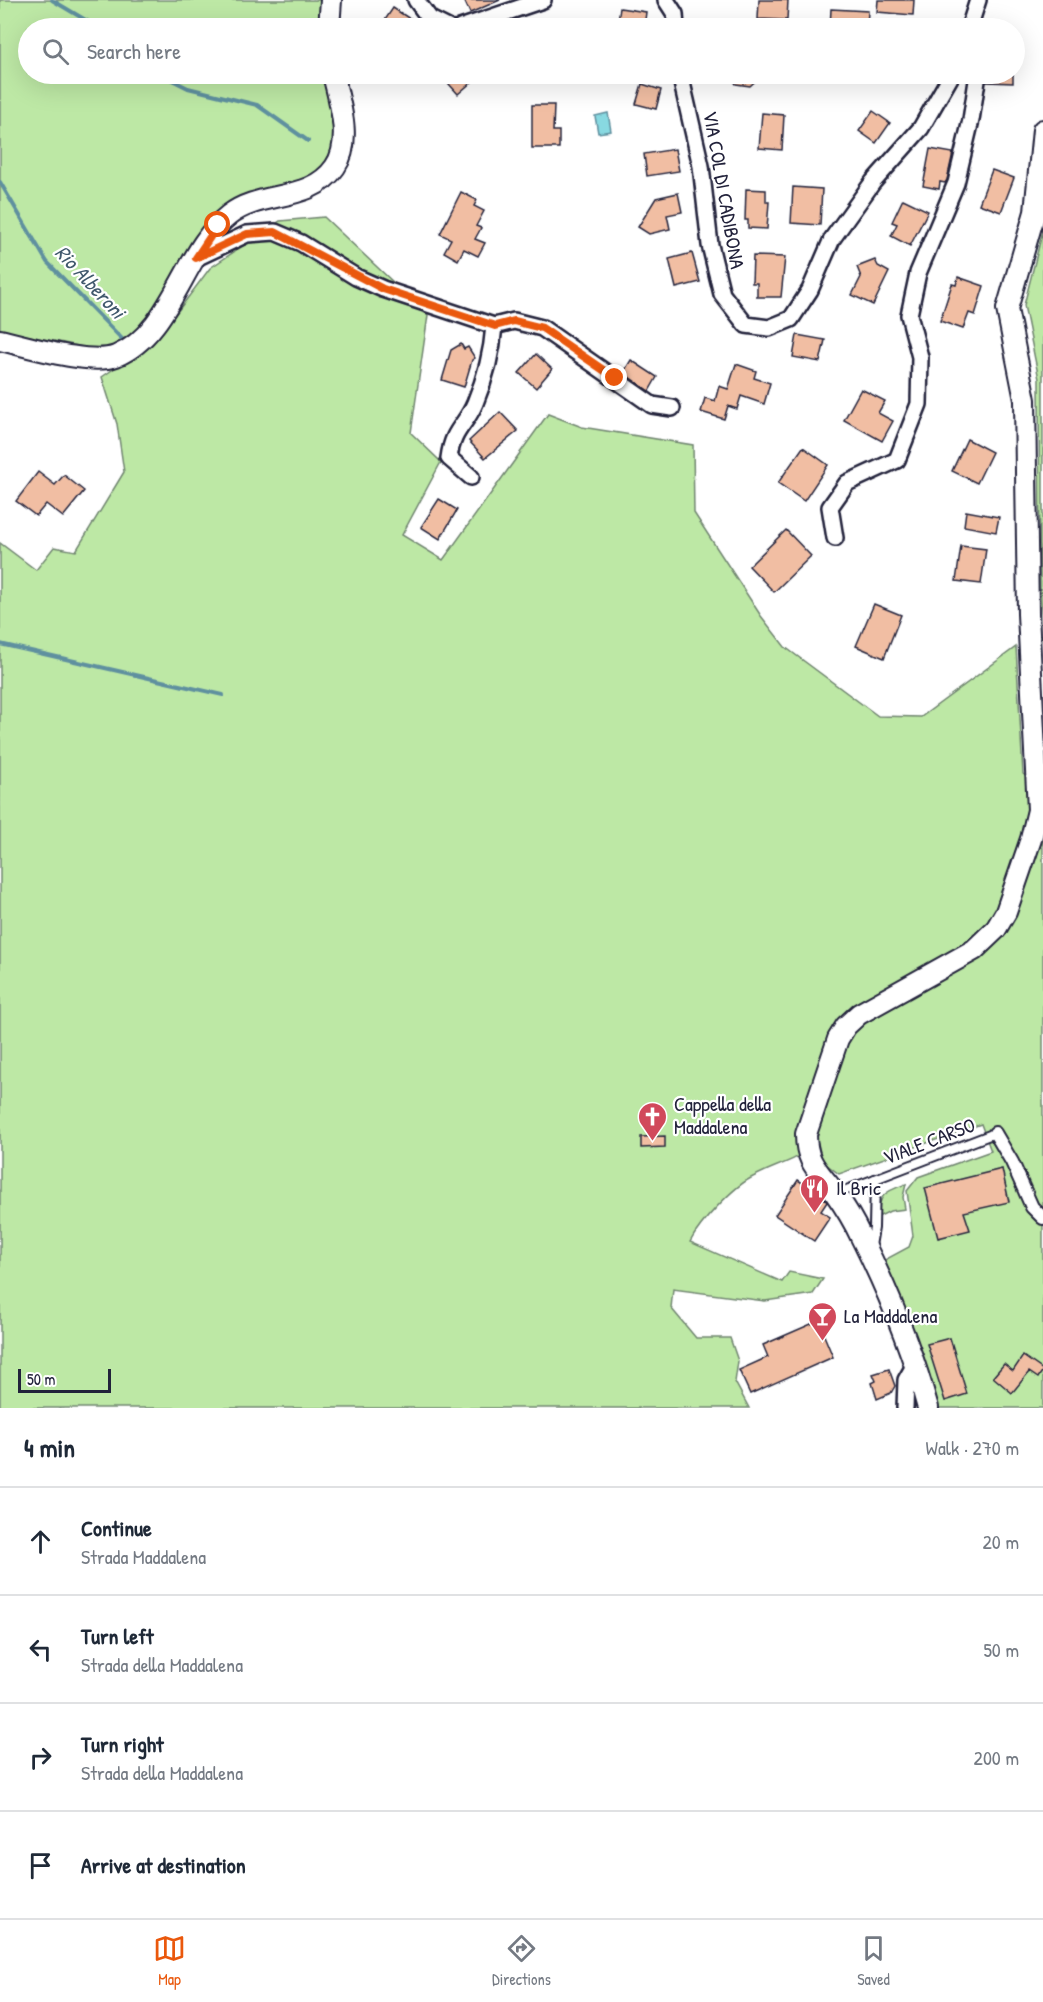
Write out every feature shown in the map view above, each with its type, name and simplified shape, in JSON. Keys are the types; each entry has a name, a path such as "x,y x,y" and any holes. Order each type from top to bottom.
{"street":[{"path":"330,18 331,0"},
{"path":"416,0 429,18"},
{"path":"490,18 543,0"},
{"path":"666,0 675,18"},
{"path":"972,18 978,1"},
{"path":"978,1 979,18"},
{"path":"0,340 67,356 114,357 143,338 209,236 229,215 242,207 318,184 336,166 342,147 343,120 335,84"},
{"name":"VIA COL DI CADIBONA","path":"682,84 701,166 710,245 722,294 746,325 769,328 791,319 810,290 832,239 873,182 921,128 946,84"},
{"path":"834,538 830,507 847,483 897,460 919,404 920,357 909,315 918,273 956,183 971,120 976,84"},
{"path":"928,1408 904,1337 869,1255 836,1194 812,1166 806,1148 806,1134 838,1039 846,1026 859,1014 974,950 996,929 1006,912 1038,810 1028,614 1026,410 1007,309 1035,212 1043,130"},
{"path":"196,258 247,234 275,232 309,247 356,277 383,289 495,326 514,321 542,328 652,405 672,408"},
{"path":"471,477 449,458 452,439 474,405 489,363 495,326"},
{"path":"995,1133 1012,1162 1032,1207 1043,1218"},
{"path":"905,1408 906,1380 914,1366"}],"lane":[{"name":"VIALE CARSO","path":"836,1194 995,1133"},
{"name":"VIALE CARSO","path":"869,1255 874,1228 875,1179"}],"green space":[{"path":"0,0 326,0 324,18 18,18 18,84 329,84 337,141 319,173 297,187 253,198 218,211 139,334 103,351 0,330"},
{"path":"324,217 428,315 411,433 441,462 402,535 443,560 548,414 582,427 693,445 694,513 761,616 785,647 878,716 921,717 1016,647 1023,774 1043,791 1043,1408 933,1408 879,1263 909,1247 913,1236 907,1191 918,1177 991,1151 981,1124 839,1174 822,1161 818,1143 801,1155 743,1183 709,1216 690,1242 782,1282 789,1272 823,1279 813,1294 765,1301 673,1289 671,1308 696,1338 730,1338 738,1361 735,1382 749,1408 0,1408 0,543 36,570 54,547 76,551 124,472 117,424 102,377 157,339 210,268 280,221"},
{"path":"1043,230 1043,642 1040,589 1039,379 1024,305"},
{"path":"906,1184 903,1197 905,1209 890,1211 878,1217 880,1203 885,1194"}],"water":[{"path":"608,113 611,131 598,133 595,116"}],"building":[{"path":"464,0 500,0 470,13"},
{"path":"759,0 788,0 787,18 758,18"},
{"path":"878,0 914,0 913,15 877,12"},
{"path":"393,8 408,18 386,18"},
{"path":"620,8 646,12 645,18 618,18"},
{"path":"831,9 868,11 868,18 831,18"},
{"path":"449,84 470,84 458,94"},
{"path":"642,84 661,90 656,109 636,104"},
{"path":"532,105 554,105 553,131 559,131 559,148 532,148"},
{"path":"873,111 890,123 876,143 859,131"},
{"path":"762,113 784,115 782,150 759,148"},
{"path":"675,149 679,171 647,176 644,154"},
{"path":"930,149 953,153 947,180 945,183 940,182 939,189 923,186"},
{"path":"992,170 1014,178 1001,212 979,204"},
{"path":"793,187 822,189 820,225 791,223"},
{"path":"746,189 766,190 766,202 769,202 767,229 748,228 748,220 745,220"},
{"path":"461,192 477,200 474,206 484,211 476,226 481,228 475,239 485,243 478,256 464,249 458,260 444,252 451,239 440,234"},
{"path":"678,193 682,212 667,215 670,229 649,234 638,227 656,198"},
{"path":"903,199 928,211 910,246 891,236 897,224 892,222"},
{"path":"692,253 700,282 676,288 669,259"},
{"path":"753,256 785,257 781,297 757,297 757,283 752,283"},
{"path":"875,260 878,266 889,272 873,305 852,295 861,277 857,267"},
{"path":"958,277 984,286 975,315 969,313 963,329 940,321 952,284 956,285"},
{"path":"797,335 825,340 820,362 793,357"},
{"path":"461,344 464,349 468,347 475,358 472,360 464,387 442,380 451,350"},
{"path":"536,354 552,369 536,388 519,373"},
{"path":"631,360 657,377 649,391 623,373"},
{"path":"736,364 756,371 754,378 770,383 764,404 741,396 737,409 728,406 724,419 701,412 705,398 715,401 719,386 728,389"},
{"path":"861,389 885,401 878,413 893,421 882,441 844,420"},
{"path":"500,412 518,431 485,458 469,441"},
{"path":"967,439 992,452 977,483 952,471"},
{"path":"803,447 828,465 804,501 778,483"},
{"path":"38,472 55,485 64,475 84,491 63,517 46,504 36,516 16,501"},
{"path":"439,499 457,510 440,539 421,527"},
{"path":"966,511 999,517 996,532 964,526"},
{"path":"786,530 811,556 774,592 749,566"},
{"path":"961,546 986,549 981,584 956,581"},
{"path":"874,604 901,615 884,658 856,646"},
{"name":"Cappella della Maddalena","path":"665,1136 665,1147 641,1148 641,1137"},
{"path":"1002,1169 1009,1202 964,1212 970,1230 938,1238 925,1188"},
{"path":"798,1180 821,1195 827,1202 821,1211 830,1217 814,1241 775,1215"},
{"path":"818,1321 833,1357 750,1394 739,1370 768,1357 763,1345"},
{"path":"950,1338 967,1394 945,1401 927,1344"},
{"path":"1023,1356 1043,1370 1038,1378 1029,1372 1012,1393 993,1377 1004,1364 1013,1371"},
{"path":"889,1369 895,1386 891,1393 877,1399 872,1383 876,1381 873,1374"}],"waterway":[{"path":"52,0 82,18"},
{"path":"180,84 257,105 308,141"},
{"name":"Rio Alberoni","path":"0,182 47,262 123,340"},
{"path":"0,644 223,695"}],"place":[{"name":"Cappella della Maddalena","path":"653,1142"},
{"name":"Il Bric","path":"815,1214"},
{"name":"La Maddalena","path":"823,1342"}],"route":[{"path":"218,225 196,258 247,234 275,232 301,243 334,261 356,277 383,289 495,326 514,321 542,328 615,378"}]}
